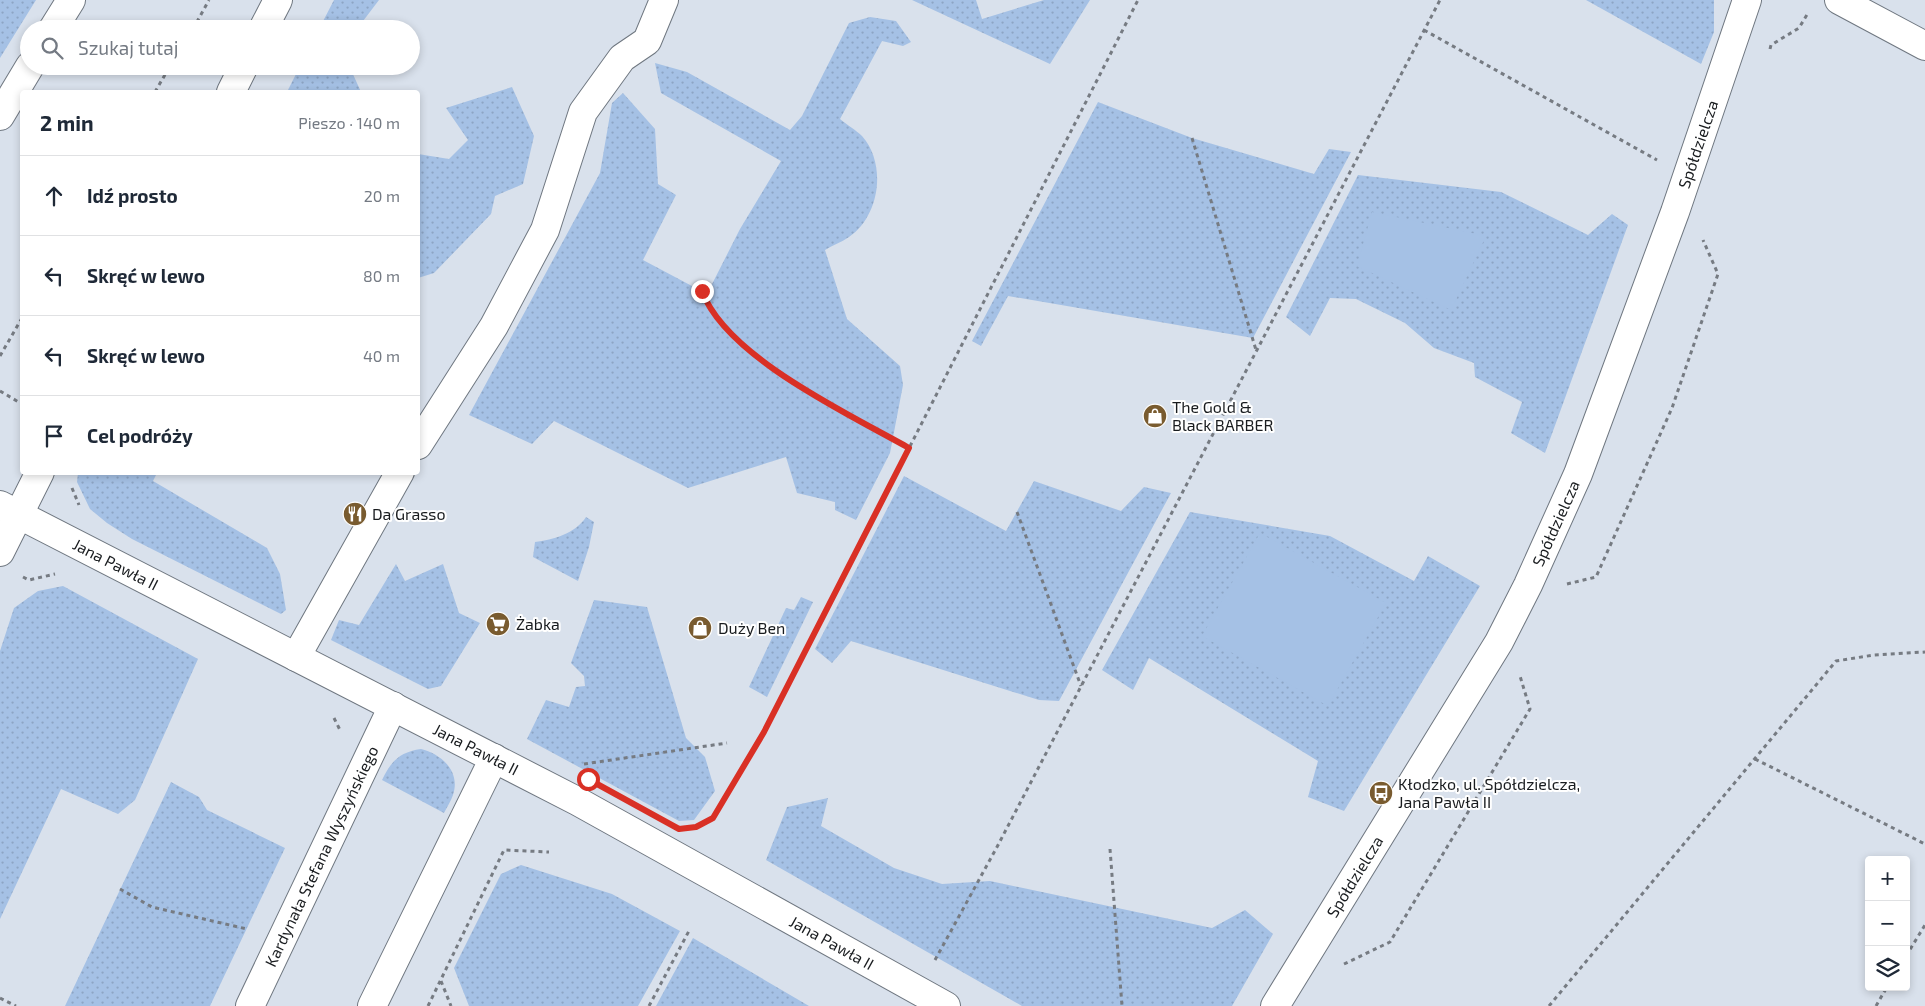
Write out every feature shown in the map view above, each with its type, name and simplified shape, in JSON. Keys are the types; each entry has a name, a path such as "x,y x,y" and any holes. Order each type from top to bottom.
{"street":[{"path":"59,20 71,0"},
{"path":"268,20 278,0"},
{"path":"420,442 494,326 545,230 584,112 622,58 648,42 664,0"},
{"name":"Spółdzielcza","path":"1275,1006 1499,642 1528,585 1578,474 1675,212 1747,0"},
{"path":"1839,0 1925,46"},
{"path":"0,116 25,75"},
{"path":"231,90 239,75"},
{"path":"0,552 9,509 37,475"},
{"path":"296,657 398,475"},
{"name":"Jana Pawła II","path":"9,509 577,801 946,1006"},
{"name":"Kardynała Stefana Wyszyńskiego","path":"250,1006 393,706"},
{"path":"372,1006 494,758"}],"path":[{"path":"198,20 210,0"},
{"path":"688,828 696,827 713,818 764,732 1138,0"},
{"path":"935,961 1081,687 1440,0"},
{"path":"1424,30 1659,161 1657,169"},
{"path":"156,90 165,75"},
{"path":"1192,138 1256,351"},
{"path":"702,291 715,316 735,339 796,383 909,448"},
{"path":"0,356 20,321"},
{"path":"0,391 20,403"},
{"path":"71,479 73,493 80,506"},
{"path":"1017,512 1081,687"},
{"path":"22,576 29,580 55,574 62,575"},
{"path":"1550,1006 1836,661 1874,655 1925,652"},
{"path":"332,713 341,731 340,739"},
{"path":"575,766 727,743"},
{"path":"1755,759 1925,844"},
{"path":"1110,849 1122,1006"},
{"path":"428,1006 504,850 549,852"},
{"path":"120,889 152,907 248,930"},
{"path":"1910,949 1925,925"},
{"path":"649,1006 690,930"},
{"path":"441,980 451,1006"},
{"path":"1876,1006 1885,991"},
{"path":"0,998 16,1006"}],"shaded area":[{"path":"0,0 36,0 24,20 20,20 20,26 0,58"},
{"path":"334,0 379,0 364,20 324,20"},
{"path":"912,0 976,0 982,19 1044,0 1090,0 1050,64"},
{"path":"1586,0 1714,0 1714,32 1701,64"},
{"path":"870,17 896,21 911,42 903,46 882,41 840,119 862,136 870,148 875,161 876,189 868,216 859,228 846,239 825,250 847,319 900,366 903,385 890,453 856,520 835,510 835,502 797,493 786,457 688,488 554,421 532,444 469,415 600,173 612,103 623,93 655,129 658,184 676,195 643,260 707,294 740,229 781,161 661,93 655,63 687,72 790,130 802,116 849,23"},
{"path":"296,75 353,75 360,90 288,90"},
{"path":"512,87 534,136 523,184 495,196 491,214 434,273 420,277 420,154 449,159 468,140 446,108"},
{"path":"1098,102 1192,138 1314,174 1329,149 1351,152 1253,338 1008,296 981,346 972,341"},
{"path":"1358,175 1501,192 1588,235 1612,214 1628,225 1545,453 1511,433 1522,402 1475,377 1474,363 1434,348 1405,323 1356,299 1330,298 1310,336 1286,317"},
{"path":"1372,212 1486,236 1451,310 1357,266"},
{"path":"78,475 156,475 153,481 267,548 280,574 286,610 281,614 132,539 107,523 90,509 77,482"},
{"path":"904,476 1006,531 1034,481 1121,511 1144,487 1171,493 1059,701 1039,700 851,641 832,663 815,649"},
{"path":"1190,512 1330,536 1414,581 1428,556 1480,586 1344,811 1308,797 1318,761 1149,658 1133,690 1102,670"},
{"path":"586,517 594,522 589,547 578,581 533,557 535,542 564,535 582,523"},
{"path":"1260,533 1386,603 1328,706 1202,636"},
{"path":"396,564 405,581 443,564 459,613 480,623 441,686 428,689 331,640 339,620 359,625"},
{"path":"63,586 198,659 135,800 118,814 61,789 0,919 0,651 14,608 38,591"},
{"path":"801,597 813,602 767,697 749,687 786,608 794,610"},
{"path":"594,600 647,607 686,738 705,757 715,791 694,820 679,821 527,739 546,700 569,707 576,687 585,686 584,676 571,663"},
{"path":"421,749 442,759 452,771 455,786 444,813 382,780 397,758 407,752"},
{"path":"171,782 199,797 207,810 285,848 210,1006 65,1006"},
{"path":"828,798 821,826 894,868 942,884 990,881 1212,928 1245,910 1273,934 1232,1006 1022,1006 766,860 787,807"},
{"path":"521,865 612,894 680,931 638,1006 469,1006 454,968 501,874"},
{"path":"693,938 809,1006 656,1006"}],"place":[{"name":"The Gold & Black BARBER","path":"1155,416"},
{"name":"Da Grasso","path":"355,514"},
{"name":"Żabka","path":"498,624"},
{"name":"Duży Ben","path":"700,628"},
{"name":"Kłodzko, ul. Spółdzielcza, Jana Pawła II","path":"1381,793"}],"route":[{"path":"588,779 679,829 696,827 713,818 764,732 909,448 796,383 735,339 715,316 702,291"}]}
